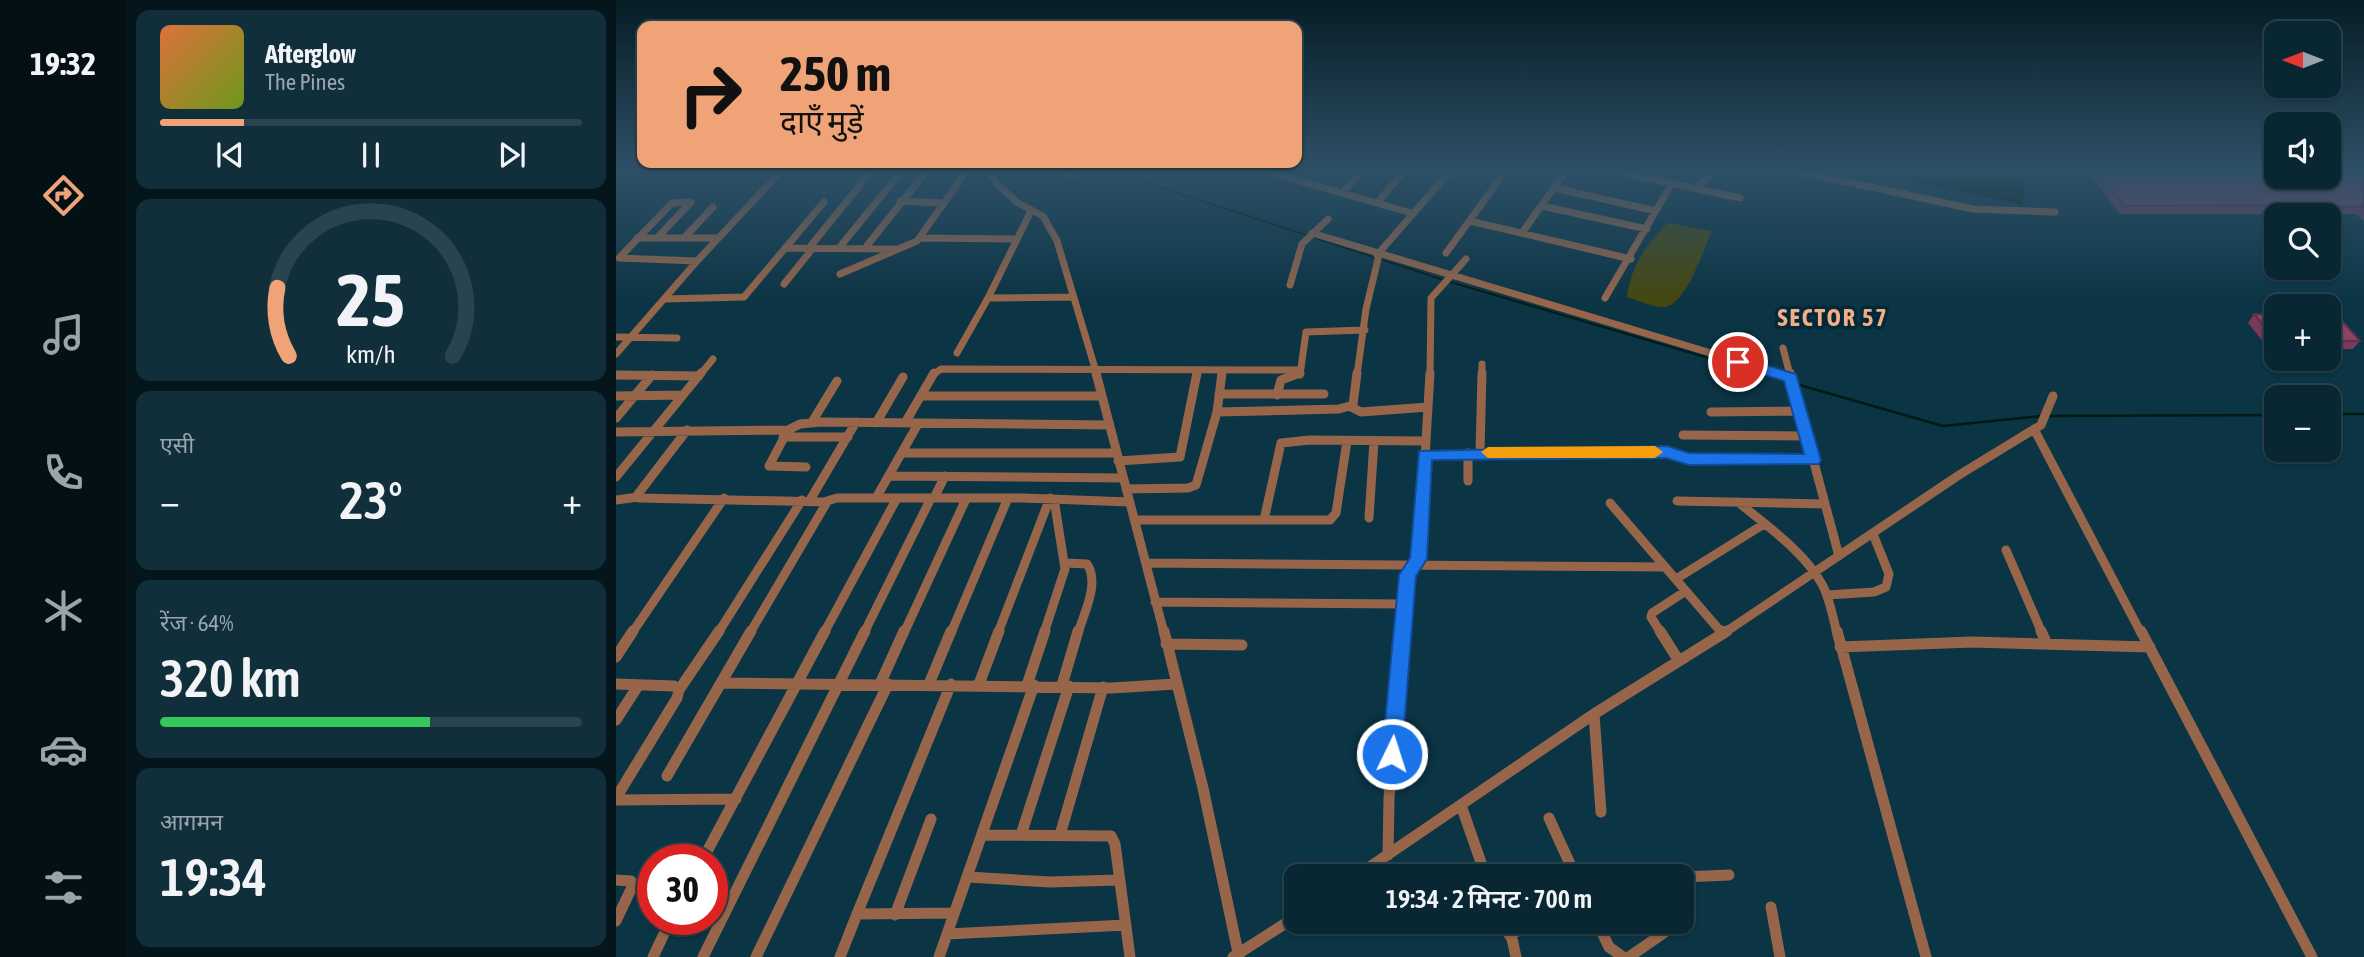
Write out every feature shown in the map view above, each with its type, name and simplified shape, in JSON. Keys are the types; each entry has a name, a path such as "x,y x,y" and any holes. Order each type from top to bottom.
{"street":[{"path":"661,214 619,258 697,261"},
{"path":"657,238 680,214"},
{"path":"684,238 707,214"},
{"path":"616,354 741,214"},
{"path":"664,299 744,297 814,214"},
{"path":"784,284 838,214"},
{"path":"839,248 866,214"},
{"path":"866,247 891,214"},
{"path":"920,238 936,214"},
{"path":"957,353 1030,214"},
{"path":"1037,214 1043,216 1051,228 1095,369 1203,788 1237,956 1284,925"},
{"path":"1351,407 1356,398 1367,304 1378,257 1411,214"},
{"path":"1446,253 1475,214"},
{"path":"1522,233 1536,214"},
{"path":"1577,214 1647,229"},
{"path":"1605,299 1631,259 1655,214"},
{"path":"1290,285 1299,251 1309,236 1328,219"},
{"path":"1470,221 1631,259"},
{"path":"1309,236 1447,280 1791,382"},
{"path":"637,238 718,238"},
{"path":"840,274 920,238 1017,239"},
{"path":"786,248 866,247 897,250"},
{"path":"1388,855 1390,786 1404,604 1408,575 1419,559 1428,408 1429,305 1431,298 1466,259"},
{"path":"988,298 1073,298"},
{"path":"1277,394 1281,380 1298,377 1308,330 1365,330"},
{"path":"616,337 677,338"},
{"path":"1783,348 1839,556"},
{"path":"616,477 713,359"},
{"path":"1480,452 1482,364"},
{"path":"905,424 935,371 941,369 1299,370"},
{"path":"902,453 1015,451 1174,459 1180,457 1198,370"},
{"path":"1126,489 1194,486 1217,412 1222,370"},
{"path":"616,374 699,376"},
{"path":"616,418 652,375"},
{"path":"876,423 903,377"},
{"path":"812,422 837,381"},
{"path":"1219,394 1324,394"},
{"path":"616,396 683,396"},
{"path":"920,396 1102,397"},
{"path":"1374,864 1594,714 1723,634 2002,447 2034,429 2046,416 2053,396"},
{"path":"1217,412 1351,407 1361,412 1428,408"},
{"path":"1710,412 1800,411"},
{"path":"806,467 769,466 785,434 812,422 1109,425"},
{"path":"616,799 677,698 679,690 856,422"},
{"path":"876,498 918,424"},
{"path":"2034,429 2312,957"},
{"path":"638,497 687,430"},
{"path":"616,432 687,430 848,437"},
{"path":"1683,435 1807,436"},
{"path":"1135,520 1332,518 1336,513 1347,441"},
{"path":"1369,518 1374,441"},
{"path":"1264,520 1281,443 1425,441"},
{"path":"1425,455 1480,452 1667,452 1689,459 1813,460"},
{"path":"1468,453 1468,481"},
{"path":"889,476 1123,478"},
{"path":"703,957 944,476"},
{"path":"616,500 638,497 827,501 838,498 1052,498 1130,502"},
{"path":"616,657 724,498"},
{"path":"712,844 897,498"},
{"path":"929,684 1008,498"},
{"path":"939,957 983,835 1063,578 1066,563 1052,498"},
{"path":"979,684 1052,498"},
{"path":"756,957 884,684 966,499"},
{"path":"667,776 827,501"},
{"path":"1677,501 1825,504"},
{"path":"1738,502 1814,573 1827,595 1926,957"},
{"path":"1610,503 1723,634"},
{"path":"1676,579 1763,524"},
{"path":"1827,595 1874,592 1886,587 1889,574 1873,534"},
{"path":"2006,550 2047,644"},
{"path":"1021,835 1066,685 1092,585 1091,570 1087,564 1066,563"},
{"path":"1147,563 1665,567"},
{"path":"1679,661 1651,615 1686,591"},
{"path":"1155,602 1404,604"},
{"path":"1840,647 1972,642 2150,647"},
{"path":"1166,644 1242,645"},
{"path":"721,683 1103,687 1175,684"},
{"path":"616,684 674,686 679,690"},
{"path":"840,957 951,684"},
{"path":"616,720 638,686"},
{"path":"1060,835 1103,687"},
{"path":"1594,714 1601,812"},
{"path":"616,799 736,799"},
{"path":"1461,805 1481,864"},
{"path":"1549,818 1570,864"},
{"path":"895,915 932,819"},
{"path":"983,835 1111,836 1115,844 1130,957"},
{"path":"1694,876 1729,875"},
{"path":"968,877 1050,882 1118,880"},
{"path":"616,880 631,881 633,885 616,921"},
{"path":"1771,907 1780,957"},
{"path":"857,914 954,913"},
{"path":"947,934 1126,925"},
{"path":"1603,934 1609,947 1623,957"},
{"path":"1629,957 1662,934"},
{"path":"653,957 663,935"},
{"path":"1510,936 1516,957"}],"shaded area":[{"path":"1668,223 1712,231 1687,286 1673,304 1665,307 1627,297 1641,256 1653,238"}],"building":[{"path":"2254,314 2264,314 2264,326"},
{"path":"2341,320 2360,341 2341,341"}],"waterway":[{"path":"1241,214 1447,281 1766,375"},
{"path":"1760,373 1789,382"},
{"path":"1796,384 1943,426 2041,416"},
{"path":"2341,414 2364,414"},
{"path":"2048,416 2264,415"}],"slow traffic":[{"path":"1488,452 1655,452"}],"district":[{"name":"SECTOR 57","path":"1833,317"}],"route":[{"path":"1392,754 1400,640 1408,575 1409,569 1419,559 1425,455 1480,452 1667,452 1686,459 1813,460 1790,377 1738,362"}]}
